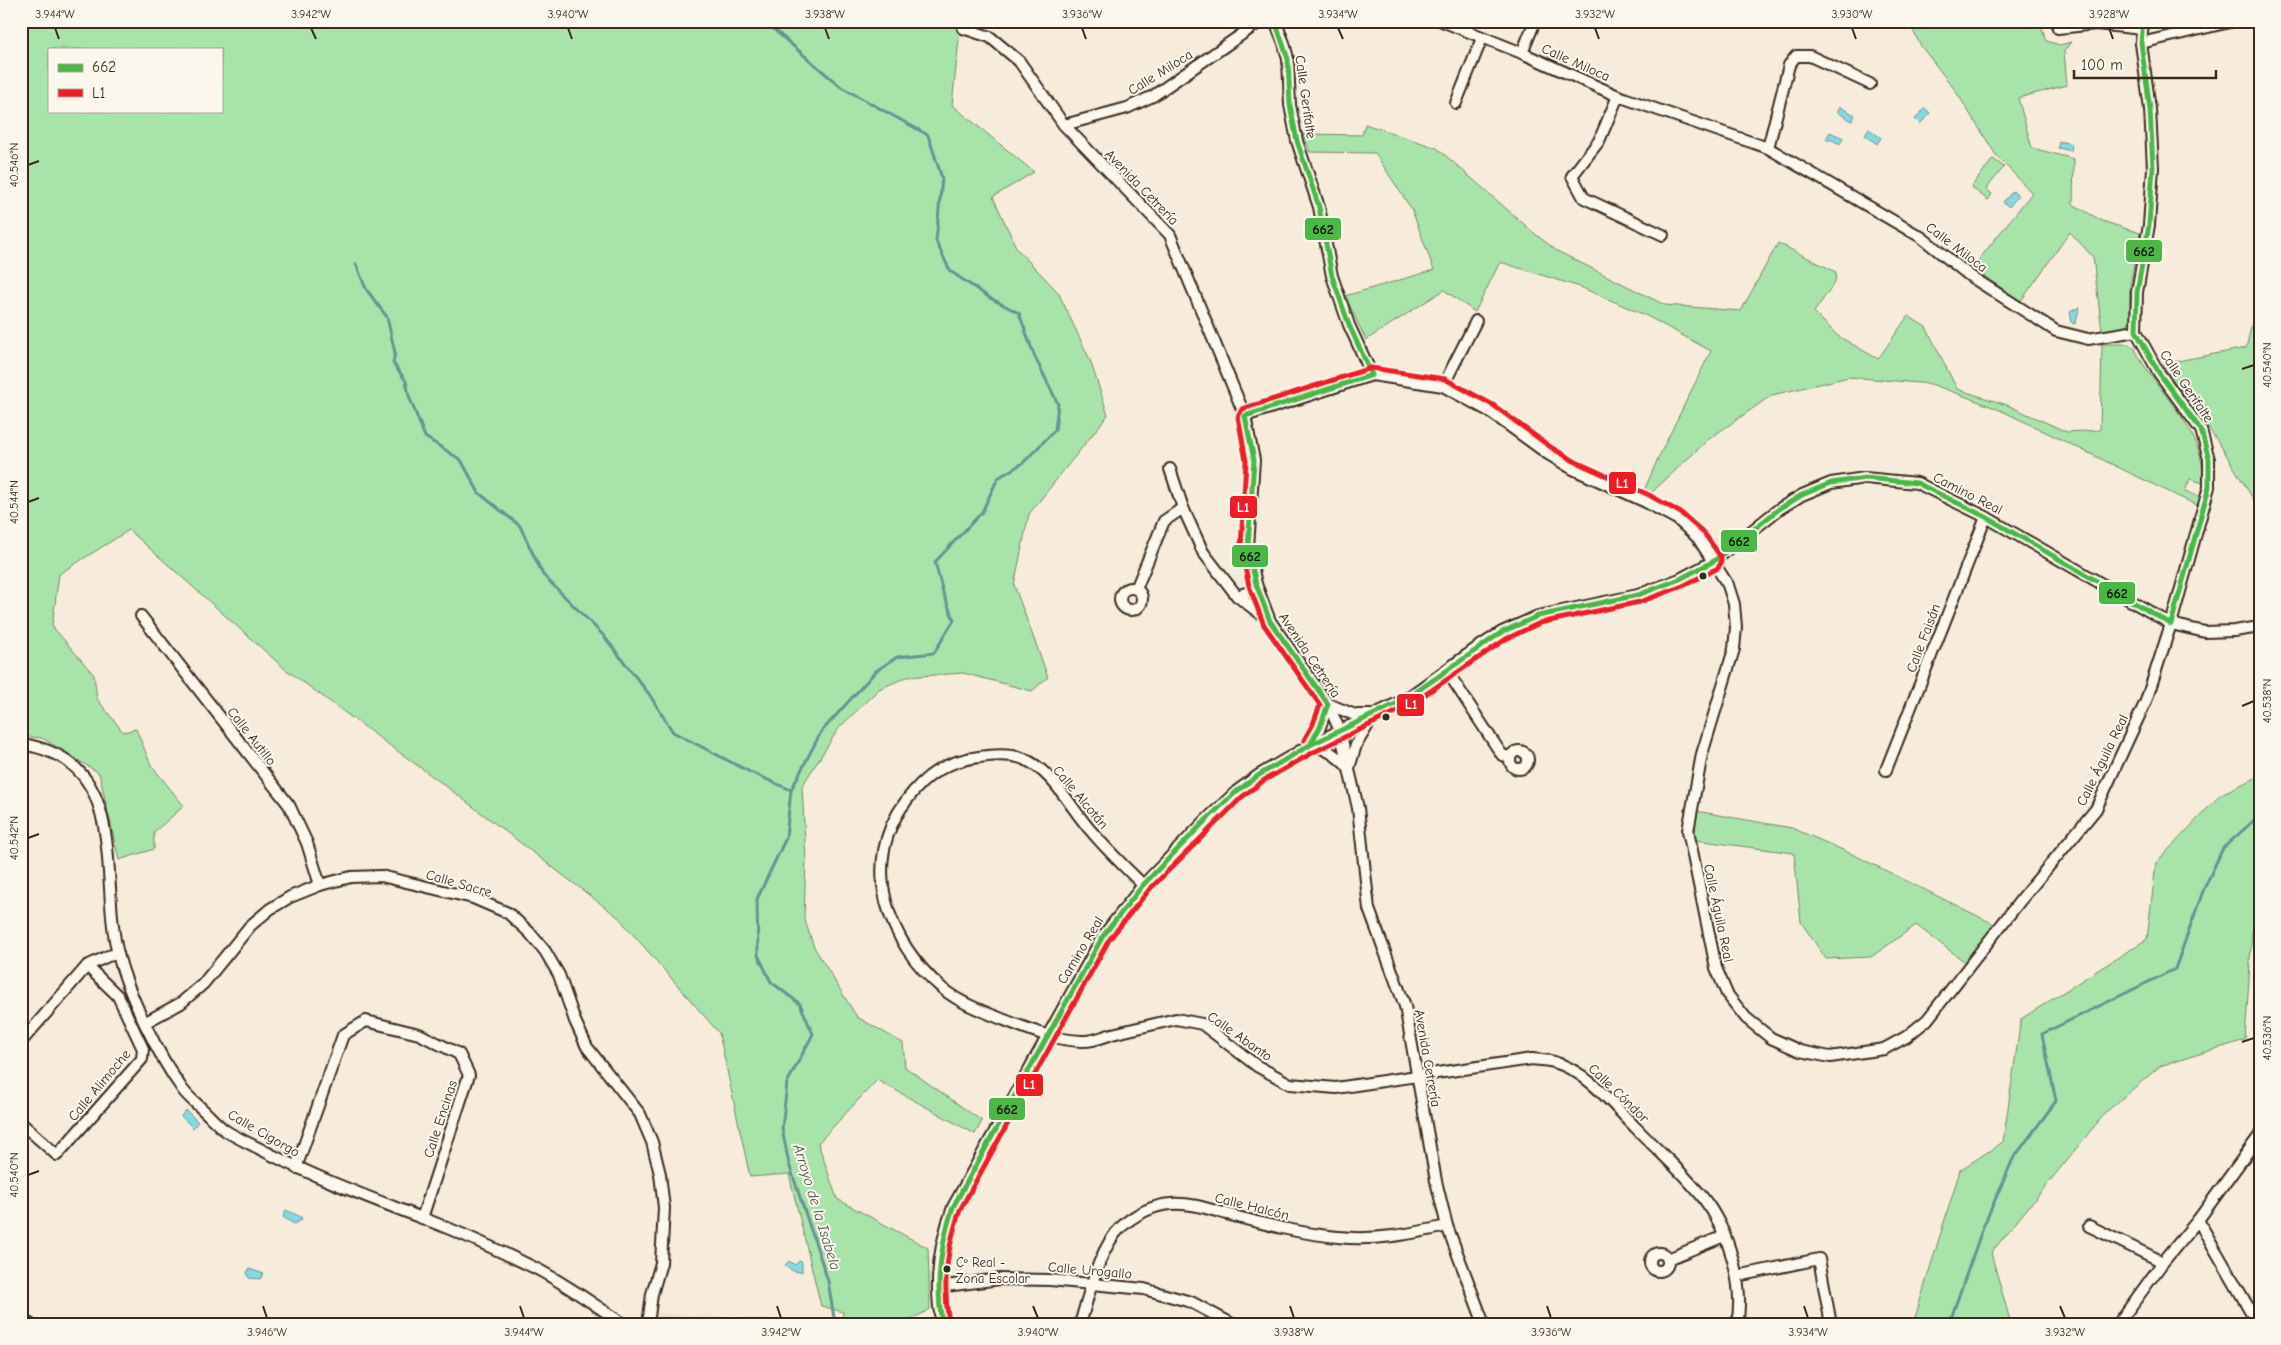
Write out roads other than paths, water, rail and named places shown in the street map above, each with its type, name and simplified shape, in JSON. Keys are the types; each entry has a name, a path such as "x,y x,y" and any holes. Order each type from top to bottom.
{"street":[{"name":"Calle Miloca","path":"1064,125 1127,108 1153,96 1260,21"},
{"name":"Calle Gerifalte","path":"1275,21 1288,59 1290,105 1296,141 1319,207 1332,276 1349,325 1372,376"},
{"name":"Calle Miloca","path":"1442,21 1522,53 1618,96 1768,148 1921,237 1970,276 2056,331 2088,339 2136,331"},
{"name":"Calle Miloca","path":"1522,53 1535,21"},
{"path":"2141,42 2234,21"},
{"path":"2058,28 2096,24 2142,25 2141,42 2150,109 2153,168 2149,225 2137,292 2136,331"},
{"name":"Avenida Cetrería","path":"963,28 990,37 1019,60 1064,125 1170,235 1245,416 1254,460 1248,547 1256,584 1270,621 1328,704 1340,731 1358,808 1369,909 1405,1006 1436,1182 1446,1226 1484,1324"},
{"path":"1456,103 1482,38"},
{"path":"1768,148 1789,65 1796,56 1810,56 1870,84"},
{"name":"Calle Miloca","path":"1618,96 1598,141 1572,176 1584,198 1663,235"},
{"path":"1443,386 1476,321"},
{"name":"Calle Gerifalte","path":"2136,331 2159,373 2201,430 2209,459 2209,487 2171,624"},
{"name":"Calle Águila Real","path":"1245,416 1372,376 1443,386 1489,411 1548,454 1677,519 1698,538 1728,585 1734,604 1736,627 1734,649 1702,754 1688,831 1709,944 1716,968 1727,994 1746,1018 1771,1038 1800,1051 1830,1057 1884,1050 1906,1037 1927,1020 2020,901 2096,809 2146,701 2171,624"},
{"path":"1170,470 1183,508 1202,552 1238,596 1270,621"},
{"name":"Camino Real","path":"942,1324 938,1287 940,1247 954,1207 1103,936 1144,885 1237,791 1259,775 1310,745 1406,700 1502,632 1538,616 1638,596 1680,579 1714,561 1778,509 1802,495 1831,483 1866,478 1917,483 1986,517 2171,624 2205,632 2260,627"},
{"path":"1136,589 1164,521 1183,508"},
{"name":"Calle Faisán","path":"1886,770 1986,517"},
{"path":"1238,596 1249,592 1256,584"},
{"name":"Calle Autillo","path":"140,616 289,806 307,843 320,885"},
{"path":"1447,671 1502,755 1510,757"},
{"path":"1328,704 1355,715 1374,715 1356,745 1349,768 1334,754 1322,747 1310,745 1320,727 1328,704"},
{"name":"Calle Cigorgo","path":"21,744 36,746 74,766 94,792 104,821 118,954 129,987 164,1060 184,1092 226,1130 296,1168 395,1209 422,1218 536,1269 624,1324"},
{"name":"Calle Alcotán","path":"1046,1037 970,1006 944,990 925,973 900,938 890,915 880,872 885,844 896,815 914,790 940,767 965,759 996,755 1024,759 1044,772 1092,832 1144,885"},
{"name":"Calle Sacre","path":"146,1022 181,1004 202,984 250,926 270,909 290,897 320,885 351,877 381,876 473,898 508,913 529,932 545,951 559,976 575,1021 587,1047 640,1114 652,1142 660,1174 664,1208 661,1263 652,1294 648,1324"},
{"path":"21,1042 87,966 108,956 118,954"},
{"name":"Calle Alimoche","path":"21,1123 57,1155 142,1059 143,1050 118,996 87,966"},
{"name":"Calle Abanto","path":"1046,1037 1084,1042 1176,1019 1202,1024 1257,1066 1290,1084 1336,1088 1418,1076"},
{"name":"Calle Encinas","path":"296,1168 343,1035 366,1021 419,1034 459,1054 469,1075 422,1218"},
{"name":"Calle Cóndor","path":"1418,1076 1532,1059 1554,1061 1578,1072 1705,1200 1724,1236 1737,1276 1740,1308 1737,1324"},
{"path":"2118,1324 2260,1135"},
{"name":"Calle Halcón","path":"1080,1324 1092,1284 1109,1242 1120,1228 1134,1217 1152,1208 1170,1204 1187,1204 1282,1228 1339,1238 1397,1236 1446,1226"},
{"path":"2198,1220 2258,1324"},
{"path":"2090,1226 2163,1262"},
{"path":"1668,1259 1724,1236"},
{"path":"1737,1276 1819,1259 1830,1319 1828,1324"},
{"name":"Calle Urogallo","path":"938,1287 1000,1279 1050,1280 1144,1289 1191,1302 1232,1324"},
{"path":"21,1320 30,1324"}],"water":[{"path":"1840,107 1855,115 1852,121 1837,112"},
{"path":"1925,108 1930,113 1920,124 1915,119"},
{"path":"1869,129 1881,138 1877,144 1865,135"},
{"path":"1830,132 1843,138 1840,144 1826,139"},
{"path":"2059,141 2072,144 2071,151 2058,148"},
{"path":"2013,191 2018,196 2009,207 2003,202"},
{"path":"2080,307 2075,324 2072,323 2070,312"},
{"path":"186,1110 198,1122 193,1128 181,1116"},
{"path":"286,1210 301,1217 302,1220 294,1224 283,1217"},
{"path":"789,1261 795,1265 799,1261 802,1262 802,1272 793,1271 785,1265"},
{"path":"249,1269 264,1274 260,1279 249,1278 247,1273"}],"waterway":[{"name":"Arroyo de la Isabela","path":"764,21 841,87 928,135 942,178 936,241 950,271 990,298 1019,313 1034,355 1058,404 1055,430 1023,463 998,478 982,512 935,562 943,593 954,620 934,653 897,657 876,671 821,732 791,790 786,838 757,899 758,955 771,982 800,1004 813,1034 787,1083 782,1129 789,1164 828,1281 835,1324"},
{"path":"356,264 366,289 387,317 395,353 393,363 406,381 409,396 425,437 461,460 479,493 520,526 543,575 603,635 649,694 673,732 750,772 791,790"},
{"path":"1949,1324 1983,1227 2013,1159 2056,1101 2042,1034 2175,969 2203,891 2223,848 2260,815"}],"place":[{"name":"Cº Real - Zona Escolar","path":"947,1269"}]}
